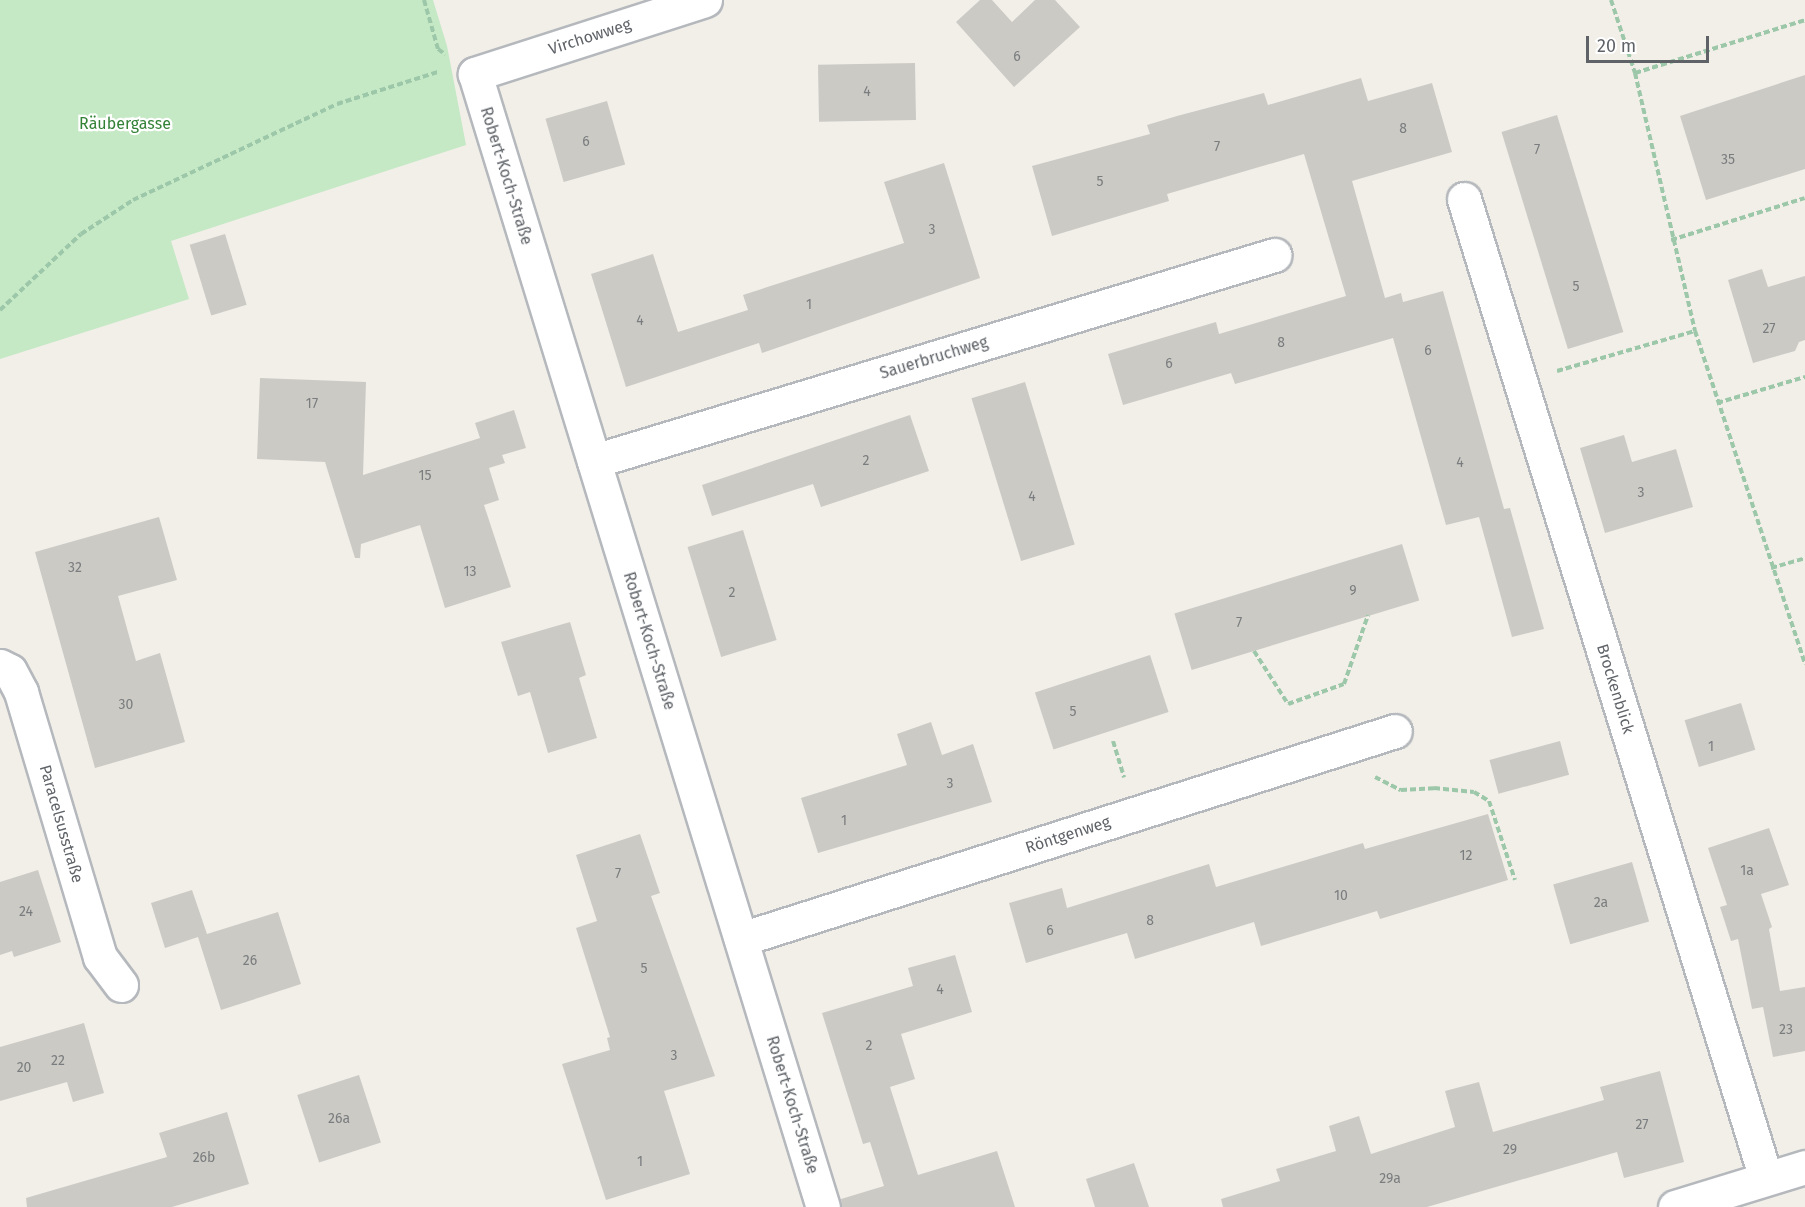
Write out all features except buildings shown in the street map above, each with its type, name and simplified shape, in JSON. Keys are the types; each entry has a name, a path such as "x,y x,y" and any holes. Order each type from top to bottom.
{"street":[{"name":"Virchowweg","path":"475,74 705,0"},
{"name":"Robert-Koch-Straße","path":"475,74 823,1207"},
{"name":"Brockenblick","path":"1464,199 1767,1179"},
{"name":"Sauerbruchweg","path":"594,461 1274,255"},
{"name":"Paracelsusstraße","path":"0,666 10,671 21,692 100,957 121,985"},
{"name":"Röntgenweg","path":"741,939 1395,731"},
{"path":"1675,1207 1805,1167"}],"path":[{"path":"424,0 438,50 475,74"},
{"path":"1611,0 1635,73 1671,240 1695,331 1771,568 1805,664"},
{"path":"1635,73 1805,20"},
{"path":"0,310 81,234 133,200 202,165 337,104 433,72 475,74"},
{"path":"1671,240 1805,198"},
{"path":"1520,382 1695,331"},
{"path":"1717,403 1805,377"},
{"path":"1771,568 1805,558"},
{"path":"1254,651 1288,704 1344,684 1368,615"},
{"path":"1113,741 1126,782"},
{"path":"1335,750 1361,762 1385,784 1401,790 1434,788 1474,792 1489,801 1515,880"}],"green space":[{"name":"Räubergasse","path":"0,0 433,0 447,46 466,145 171,241 189,299 0,359"}]}
